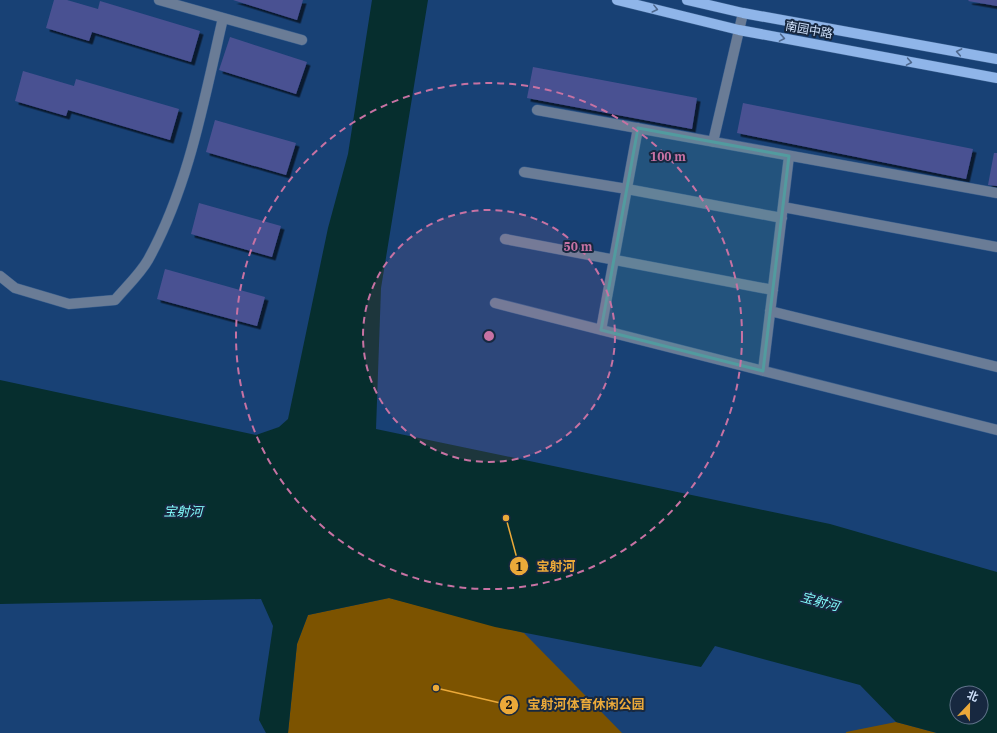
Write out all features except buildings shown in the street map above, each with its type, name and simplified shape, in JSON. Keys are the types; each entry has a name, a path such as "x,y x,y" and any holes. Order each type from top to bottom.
{"main road":[{"name":"南园中路","path":"617,0 738,30 997,78"},
{"name":"南园中路","path":"687,0 742,13 997,59"}],"street":[{"path":"159,0 302,40"},
{"path":"714,142 742,13"},
{"path":"0,276 15,288 69,304 115,300 147,261 174,207 201,116 223,18"},
{"path":"537,110 997,193"},
{"path":"601,330 638,128"},
{"path":"763,371 789,156"},
{"path":"524,172 627,189 782,218"},
{"path":"783,207 997,247"},
{"path":"505,239 614,258 773,290"},
{"path":"495,303 997,430"},
{"path":"770,311 997,366"}],"highlighted area":[{"path":"638,128 789,156 763,371 601,330"}],"shaded area":[{"path":"389,598 524,633 622,733 288,733 297,644 308,615"},
{"path":"896,722 937,733 846,733 846,732"}],"water":[{"path":"372,0 428,0 381,288 376,429 830,524 997,572 997,733 937,733 896,722 860,685 715,646 701,667 495,627 389,598 308,615 297,644 288,733 266,733 259,720 273,626 261,599 0,604 0,380 256,435 279,427 288,419 328,228 348,154"}],"place":[{"name":"宝射河","path":"506,518"},
{"name":"宝射河体育休闲公园","path":"436,688"}]}
